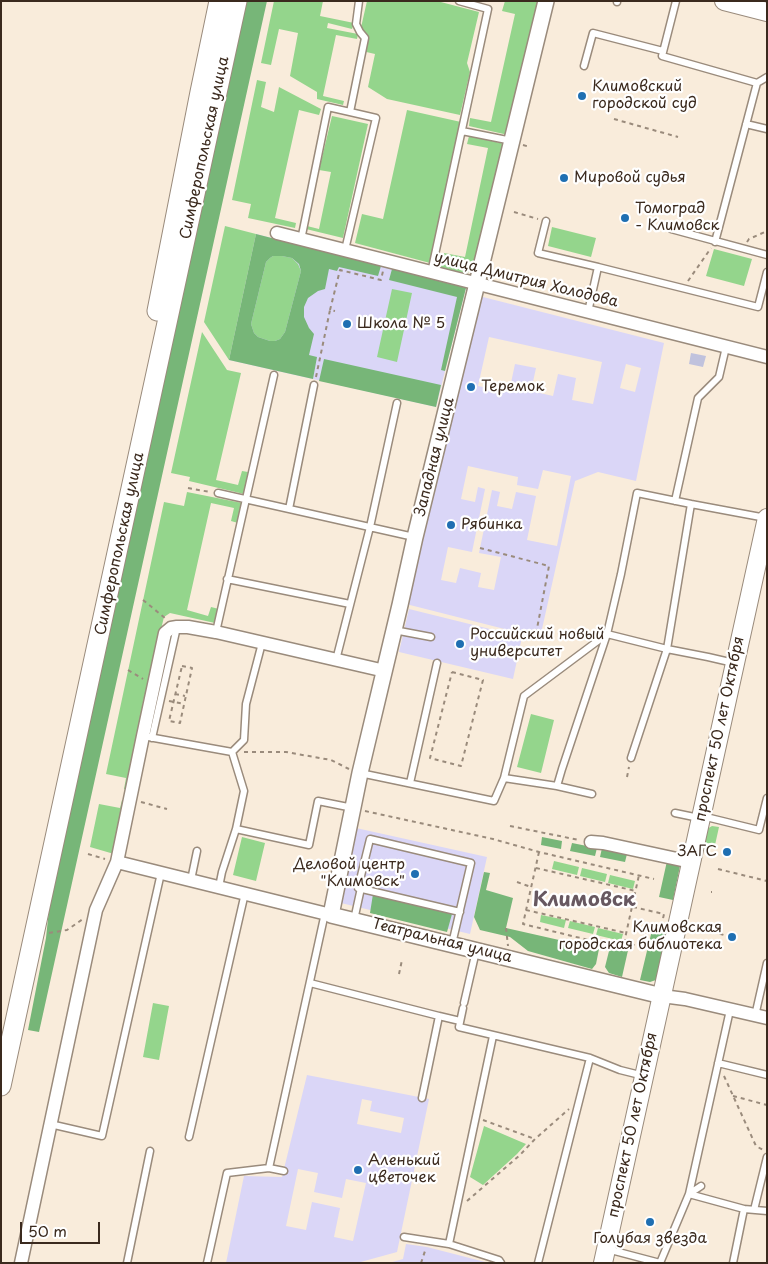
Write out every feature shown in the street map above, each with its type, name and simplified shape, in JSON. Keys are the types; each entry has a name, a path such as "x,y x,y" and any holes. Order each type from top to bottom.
{"main road":[{"name":"Симферопольская улица","path":"1,1028 141,391 219,1"},
{"name":"Симферопольская улица","path":"1,1086 237,1"},
{"path":"724,1 767,12"},
{"name":"проспект 50 лет Октября","path":"604,1256 767,518"}],"street":[{"name":"Западная улица","path":"328,914 353,808 357,772 384,671 546,1"},
{"name":"улица Дмитрия Холодова","path":"277,234 767,358"},
{"path":"21,1263 96,910 117,862 131,796 147,737 165,634 171,628 177,626 216,632 384,671"},
{"path":"591,842 604,843 691,862"},
{"name":"Театральная улица","path":"117,862 662,996 685,999 761,1017"}],"lane":[{"path":"350,112 365,38 356,24 359,1"},
{"path":"431,273 488,9 459,1"},
{"path":"676,1 662,56 757,83"},
{"path":"584,66 592,33 663,51"},
{"path":"715,242 757,83 767,77"},
{"path":"301,240 328,108 350,112 376,118 345,250"},
{"path":"746,124 767,129"},
{"path":"462,131 512,141"},
{"path":"546,221 538,253 758,307 767,272"},
{"path":"671,229 767,255"},
{"path":"588,312 598,267"},
{"path":"675,501 698,398 719,377 726,347"},
{"path":"216,632 274,376"},
{"path":"289,510 315,382"},
{"path":"336,660 370,527 397,403"},
{"path":"218,493 415,537"},
{"path":"557,786 607,634 637,493 767,518"},
{"path":"632,758 667,649 691,504"},
{"path":"227,579 350,604"},
{"path":"394,630 431,637"},
{"path":"607,634 734,663"},
{"path":"357,772 494,801 504,778 524,696 607,634"},
{"path":"232,752 244,740 246,704 262,643"},
{"path":"410,783 437,664"},
{"path":"147,737 232,752"},
{"path":"219,887 236,829 244,791 232,752"},
{"path":"504,778 557,786 592,794"},
{"path":"675,813 758,830 767,798"},
{"path":"236,829 309,846 318,801 353,808"},
{"path":"452,944 460,912 471,863 370,839 358,888 460,912"},
{"path":"230,848 239,850"},
{"path":"191,880 197,851"},
{"path":"50,1124 102,1136 161,873"},
{"path":"354,920 361,888"},
{"path":"189,1137 245,893"},
{"path":"269,1168 310,983 328,914"},
{"path":"476,950 459,1027 590,1058 620,1070 644,1076"},
{"path":"761,1017 767,963"},
{"path":"310,983 460,1021"},
{"path":"604,1256 660,1263 689,1194 730,1010"},
{"path":"422,1098 439,1016"},
{"path":"449,1244 493,1036"},
{"path":"538,1263 590,1058"},
{"path":"718,1063 767,1075"},
{"path":"127,1263 150,1151"},
{"path":"754,1210 767,1157"},
{"path":"207,1263 227,1173 269,1168 284,1171"},
{"path":"689,1194 701,1186"},
{"path":"689,1194 744,1209 767,1211"},
{"path":"733,1263 744,1209"},
{"path":"404,1237 449,1244 499,1260 501,1263"}],"path":[{"path":"614,119 678,137"},
{"path":"514,212 546,221"},
{"path":"743,249 749,239 767,231"},
{"path":"683,288 715,242"},
{"path":"315,382 340,270 381,280 384,267"},
{"path":"330,310 335,311"},
{"path":"188,488 218,493"},
{"path":"480,548 549,566 534,639"},
{"path":"143,600 177,626"},
{"path":"182,666 192,668 180,723 169,721 175,694 182,666"},
{"path":"452,672 483,680 462,766 430,758 452,672"},
{"path":"175,694 186,696"},
{"path":"174,702 184,704"},
{"path":"232,752 286,752 331,760 357,772"},
{"path":"627,777 632,758"},
{"path":"131,796 139,802 167,809"},
{"path":"353,808 493,838 539,852 654,879"},
{"path":"510,826 591,842"},
{"path":"539,852 522,924 609,945 624,943 640,946"},
{"path":"88,854 117,862"},
{"path":"536,868 636,891"},
{"path":"718,869 767,881"},
{"path":"624,943 640,876"},
{"path":"517,882 531,887"},
{"path":"632,906 664,914 662,923"},
{"path":"44,934 67,930 96,910"},
{"path":"526,910 626,933"},
{"path":"506,928 510,958"},
{"path":"704,930 732,937"},
{"path":"399,974 402,960"},
{"path":"718,1063 756,1146 767,1153"},
{"path":"733,1096 767,1105"},
{"path":"456,1210 520,1155 580,1098"},
{"path":"476,1118 535,1139"},
{"path":"421,1263 428,1241"}],"shaded area":[{"name":"Школа № 5","path":"256,234 466,288 436,407 229,360"},
{"path":"479,296 664,343 636,481 598,472 575,481 540,638 406,604","holes":["489,337 602,362 593,404 572,400 576,378 558,374 553,396 531,391 536,368 515,364 509,392 478,386","626,364 641,368 635,392 620,388","468,466 518,477 517,485 538,489 543,470 571,476 557,546 527,540 536,496 516,492 512,509 497,506 500,492 492,490 479,553 501,557 494,590 478,587 481,573 460,568 456,583 441,580 448,547 472,552 485,489 478,487 475,502 461,499"]},
{"path":"691,353 706,356 703,367 689,364"},
{"name":"Российский новый университет","path":"409,609 522,637 513,679 399,652"},
{"path":"356,828 487,857 470,934 341,903"},
{"name":"Аленький цветочек","path":"307,1075 429,1099 397,1252 357,1263 226,1263 244,1176 282,1177","holes":["362,1099 372,1101 370,1111 404,1118 401,1133 357,1124","298,1169 318,1173 314,1192 342,1198 346,1179 366,1183 353,1241 334,1237 340,1208 312,1202 306,1230 286,1226"]},
{"path":"406,1244 427,1247 489,1263 389,1263 403,1259"}],"green space":[{"path":"244,1 267,1 39,1032 28,1030 46,938 49,909"},
{"path":"274,1 323,1 320,16 354,23 352,29 328,23 327,28 358,34 357,39 336,35 323,96 344,101 343,105 317,99 317,92 290,76 298,33 279,29 271,65 261,63"},
{"path":"367,1 437,1 479,12 467,63 470,72 460,115 387,99 368,87 375,54 362,51 365,38 360,32"},
{"path":"505,1 539,1 508,135 469,126 470,118 491,122 515,14 502,11"},
{"path":"257,80 266,82 261,107 274,112 279,87 321,109 319,115 299,110 275,218 296,223 295,228 248,218 251,204 232,200"},
{"path":"407,110 461,122 430,263 355,243 362,214 383,219"},
{"path":"332,116 368,124 343,238 306,229 307,226 319,229 331,172 319,170"},
{"path":"469,136 505,144 476,267 466,274 440,268 444,253 465,257 488,148 467,144"},
{"path":"225,226 256,234 229,360 204,322"},
{"path":"552,227 596,238 591,257 548,246"},
{"path":"256,234 381,266 378,276 339,267 337,271 329,269 325,289 318,291 308,298 304,307 304,317 314,334 309,355 317,357 313,379 229,360","holes":["273,256 292,258 299,264 301,271 285,332 280,339 270,341 258,337 254,333 251,324 266,262"]},
{"path":"714,249 752,259 744,286 706,276"},
{"path":"273,256 292,258 298,264 301,271 285,332 280,339 270,341 258,337 254,333 251,324 266,262"},
{"path":"392,269 466,288 445,371 441,370 457,297 389,280"},
{"path":"392,289 412,293 397,362 377,357"},
{"path":"202,332 227,370 241,373 216,480 238,485 242,471 248,472 244,494 189,481 190,477 171,473"},
{"path":"324,359 441,385 436,407 319,381"},
{"path":"187,492 242,503 238,523 231,521 234,508 211,503 187,610 208,616 211,607 219,609 215,623 170,613 164,617 143,702 128,790 124,789 126,778 106,774 164,502 184,506"},
{"path":"531,714 554,720 541,773 517,767"},
{"path":"122,800 125,801 114,854 90,847 99,804 120,808"},
{"path":"712,826 719,827 715,845 705,843 707,829"},
{"path":"242,837 265,843 256,881 233,875"},
{"path":"542,837 562,841 561,849 541,845"},
{"path":"572,843 597,848 595,856 570,851"},
{"path":"602,848 627,854 625,862 600,857"},
{"path":"554,861 579,867 577,875 552,869"},
{"path":"667,861 680,866 673,900 659,897"},
{"path":"582,868 607,874 605,882 580,876"},
{"path":"484,872 490,873 486,890 513,898 506,928 599,949 596,964 592,969 528,951 510,937 480,930 474,917"},
{"path":"610,875 635,881 633,889 608,883"},
{"path":"373,894 452,914 447,932 370,913"},
{"path":"541,915 566,920 564,928 540,922"},
{"path":"570,921 595,927 593,934 568,928"},
{"path":"598,928 623,934 621,941 596,935"},
{"path":"652,930 666,933 656,980 650,982 640,980"},
{"path":"629,946 622,977 609,973 605,967 609,951"},
{"path":"153,1003 169,1006 159,1060 143,1057"},
{"path":"484,1126 526,1144 483,1185 470,1177"}],"place":[{"name":"Климовский городской суд","path":"582,96"},
{"name":"Мировой судья","path":"564,178"},
{"name":"Томоград - Климовск","path":"625,218"},
{"name":"Школа № 5","path":"347,324"},
{"name":"Теремок","path":"471,387"},
{"name":"Рябинка","path":"451,525"},
{"name":"Российский новый университет","path":"460,644"},
{"name":"ЗАГС","path":"727,852"},
{"name":"Деловой центр \"Климовск\"","path":"415,874"},
{"name":"Климовская городская библиотека","path":"732,937"},
{"name":"Аленький цветочек","path":"358,1170"},
{"name":"Голубая звезда","path":"650,1222"}],"district":[{"name":"Климовск","path":"584,900"}]}
